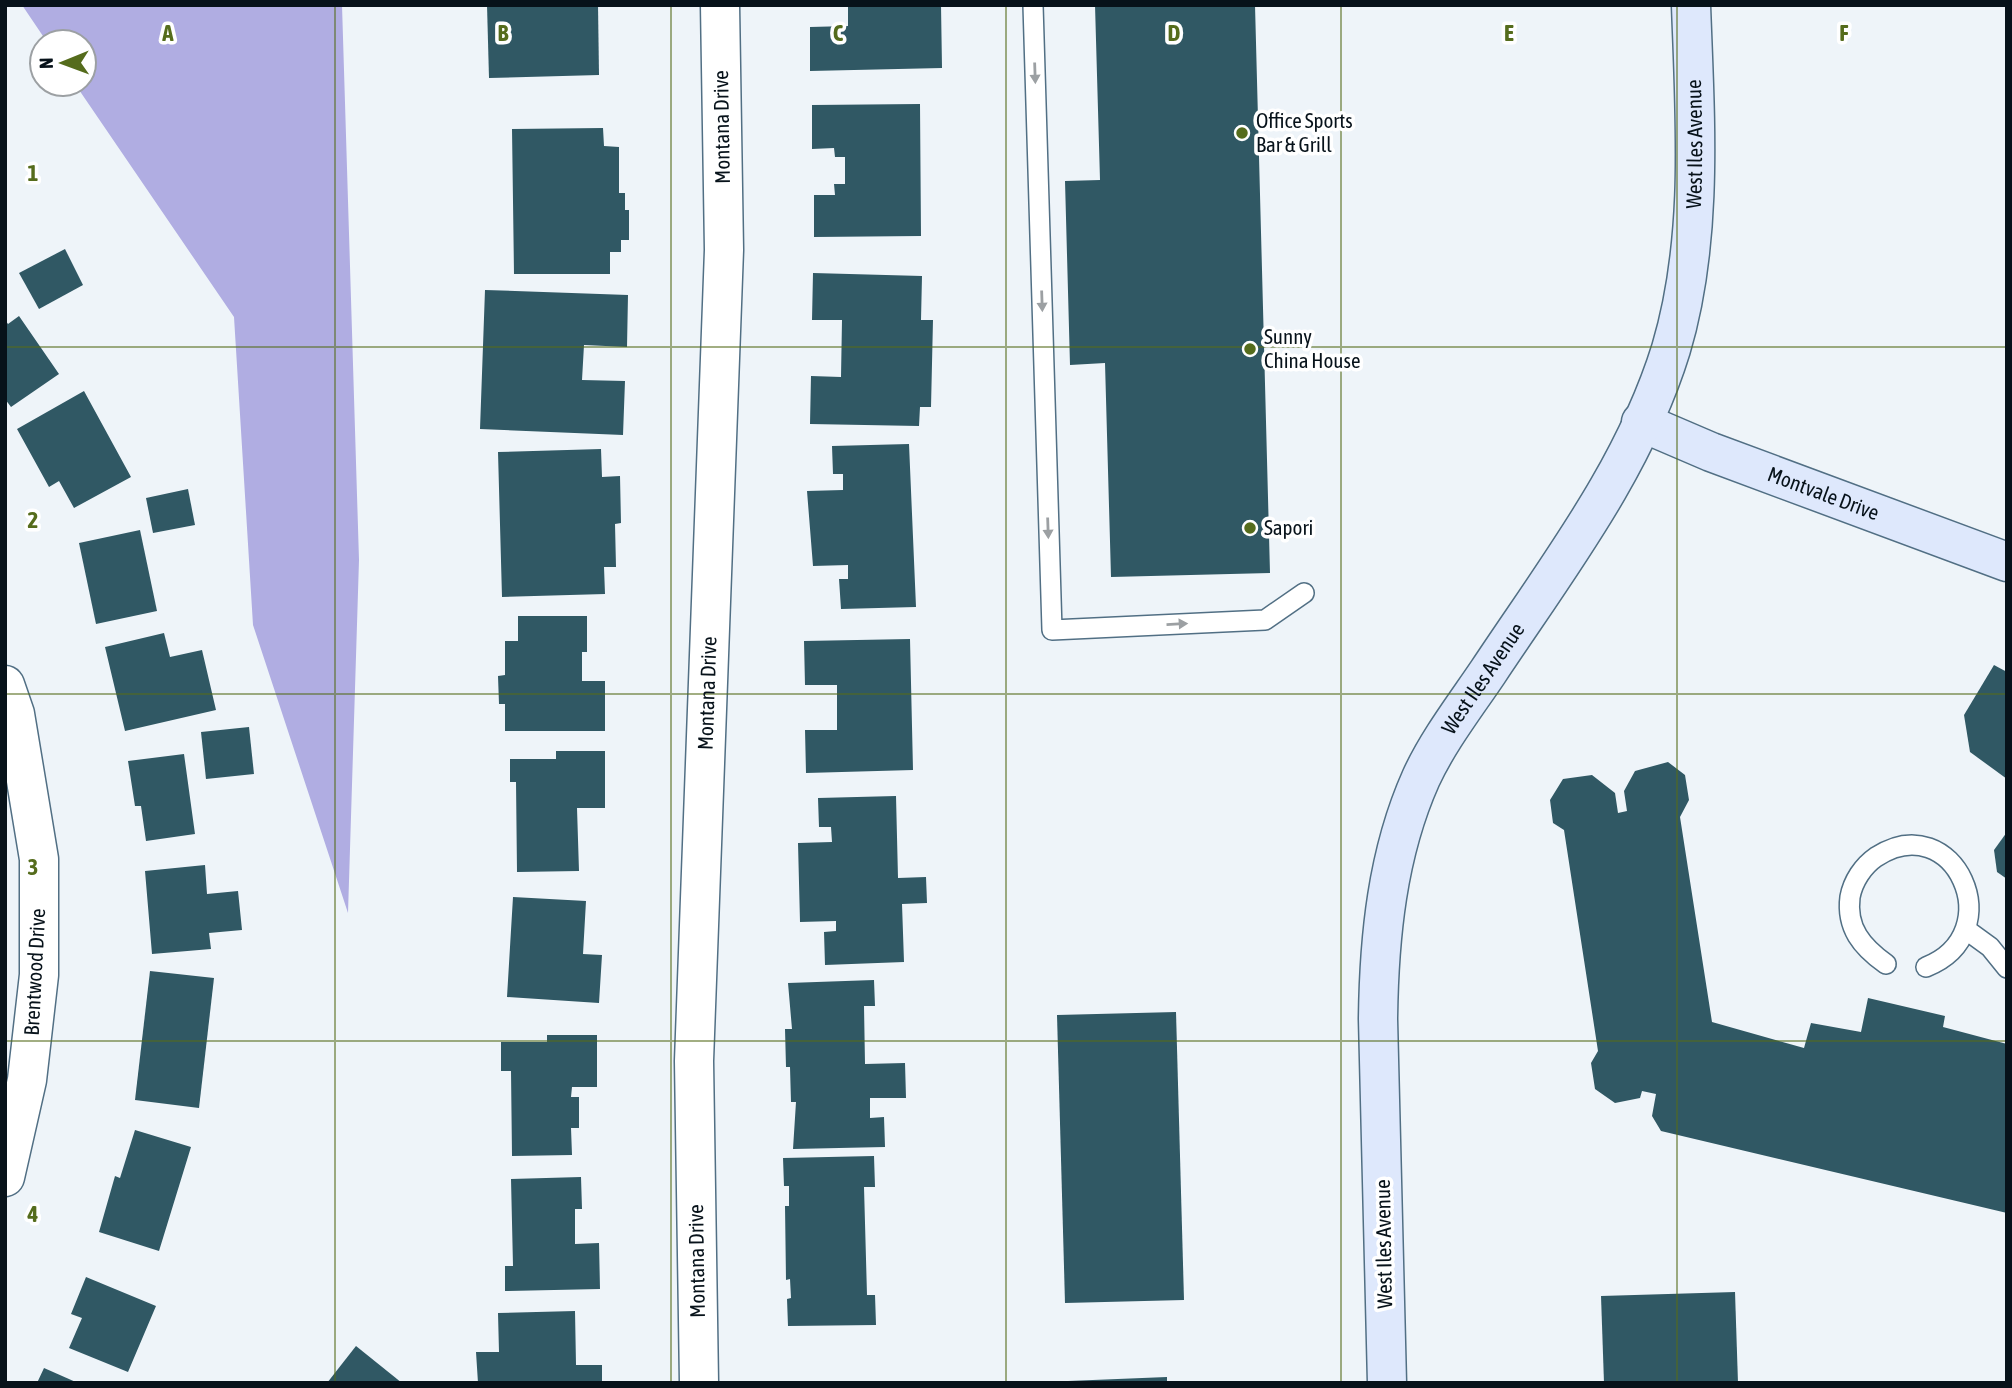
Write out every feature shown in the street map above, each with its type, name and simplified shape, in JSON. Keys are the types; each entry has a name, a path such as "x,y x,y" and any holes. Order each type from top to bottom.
{"street":[{"name":"Montana Drive","path":"699,1383 694,1061 724,250 720,5"},
{"name":"West Iles Avenue","path":"1387,1383 1378,961 1389,885 1401,835 1421,778 1452,727 1590,524 1612,485 1641,422 1671,348 1689,258 1694,138 1691,5"},
{"name":"Montvale Drive","path":"1641,422 1712,452 2007,562"},
{"name":"Brentwood Drive","path":"5,685 15,714 39,859 37,988 27,1080 5,1177"}],"lane":[{"path":"1033,5 1052,630 1265,620 1304,593"},
{"path":"1886,964 1866,950 1855,934 1850,915 1851,895 1857,876 1870,861 1887,850 1906,845 1927,847 1953,863 1970,890 1972,911 1968,931 1956,949 1940,962 1926,967"},
{"path":"1968,931 1990,947 2007,968"}],"shaded area":[{"path":"22,5 342,5 359,560 348,913 253,625 234,317 85,98 98,98 98,28 38,28"}],"building":[{"path":"487,5 598,5 599,75 489,78"},
{"path":"848,5 941,5 942,68 810,71 810,27 848,26"},
{"path":"1095,5 1255,5 1270,573 1111,577 1105,363 1070,365 1065,181 1100,180"},
{"path":"920,104 921,236 814,237 814,195 835,195 834,184 845,184 845,157 835,157 834,148 812,149 812,105"},
{"path":"603,128 604,146 619,147 619,193 625,193 625,210 629,210 629,240 621,240 621,252 610,252 610,274 514,274 512,129"},
{"path":"65,249 83,285 39,309 19,273"},
{"path":"813,273 922,276 921,320 933,320 931,407 920,407 919,426 810,424 811,376 841,377 842,320 812,320"},
{"path":"485,290 628,295 627,347 584,345 582,380 625,381 623,435 480,429"},
{"path":"19,316 59,374 11,407 5,399 5,320 8,324"},
{"path":"84,391 131,477 74,508 59,481 49,487 17,429"},
{"path":"909,444 916,607 841,609 839,579 848,579 848,565 813,566 807,491 843,490 843,474 833,474 832,446"},
{"path":"601,449 602,477 620,476 621,523 615,524 616,567 604,567 605,594 502,597 498,452"},
{"path":"188,489 195,525 153,533 146,498"},
{"path":"140,530 157,611 96,624 79,543"},
{"path":"518,616 587,616 587,652 582,652 582,681 605,681 605,731 505,731 505,704 499,704 498,676 505,675 505,641 518,641"},
{"path":"164,633 170,657 202,650 216,710 125,731 105,647"},
{"path":"910,639 913,770 806,773 805,730 837,730 837,685 805,685 804,641"},
{"path":"1994,665 2007,672 2007,779 1970,752 1964,715"},
{"path":"249,727 254,774 206,779 201,732"},
{"path":"556,751 605,751 605,808 577,808 579,871 517,872 516,782 510,782 510,759 556,759"},
{"path":"184,754 195,834 146,841 141,806 135,806 128,761"},
{"path":"1668,762 1685,775 1689,800 1680,817 1712,1022 1804,1048 1811,1023 1861,1032 1868,998 1945,1016 1943,1027 2007,1044 2007,1213 1661,1131 1652,1116 1656,1094 1642,1091 1640,1098 1615,1103 1595,1089 1591,1063 1598,1051 1564,830 1553,823 1550,800 1563,779 1592,775 1615,793 1618,813 1627,811 1624,791 1635,771"},
{"path":"896,796 898,878 926,877 927,903 902,904 904,962 825,965 824,932 836,931 836,921 800,922 798,843 832,842 831,827 819,827 818,798"},
{"path":"2007,832 2007,879 1997,872 1994,850"},
{"path":"205,865 207,894 238,891 242,930 209,933 211,949 152,954 145,871"},
{"path":"513,897 586,901 583,954 602,955 599,1003 507,997"},
{"path":"150,971 214,978 199,1108 135,1100"},
{"path":"874,980 875,1006 864,1006 865,1064 905,1063 906,1098 870,1098 870,1118 884,1117 885,1147 793,1149 796,1102 791,1102 790,1067 786,1067 785,1029 792,1029 788,983"},
{"path":"1176,1012 1184,1300 1065,1303 1057,1015"},
{"path":"547,1035 597,1035 597,1087 572,1087 571,1097 579,1097 579,1128 571,1128 572,1155 512,1156 511,1071 501,1071 501,1042 547,1042"},
{"path":"135,1130 191,1147 159,1251 99,1232 115,1176 120,1178"},
{"path":"874,1156 875,1187 864,1187 867,1295 875,1295 876,1325 788,1326 787,1299 791,1298 790,1279 786,1280 785,1206 789,1206 789,1186 784,1186 783,1158"},
{"path":"581,1177 582,1209 575,1209 575,1244 599,1243 600,1289 505,1291 505,1266 513,1266 511,1179"},
{"path":"86,1277 156,1306 128,1372 69,1348 82,1318 71,1314"},
{"path":"1735,1292 1738,1383 1604,1383 1601,1296"},
{"path":"575,1311 576,1365 602,1365 602,1383 478,1383 476,1352 499,1352 498,1313"},
{"path":"356,1346 402,1383 327,1383"},
{"path":"44,1368 78,1383 37,1383"},
{"path":"1167,1377 1167,1383 1068,1383 1068,1381"}],"place":[{"name":"Office Sports Bar & Grill","path":"1242,133"},
{"name":"Sunny China House","path":"1250,349"},
{"name":"Sapori","path":"1250,528"}]}
